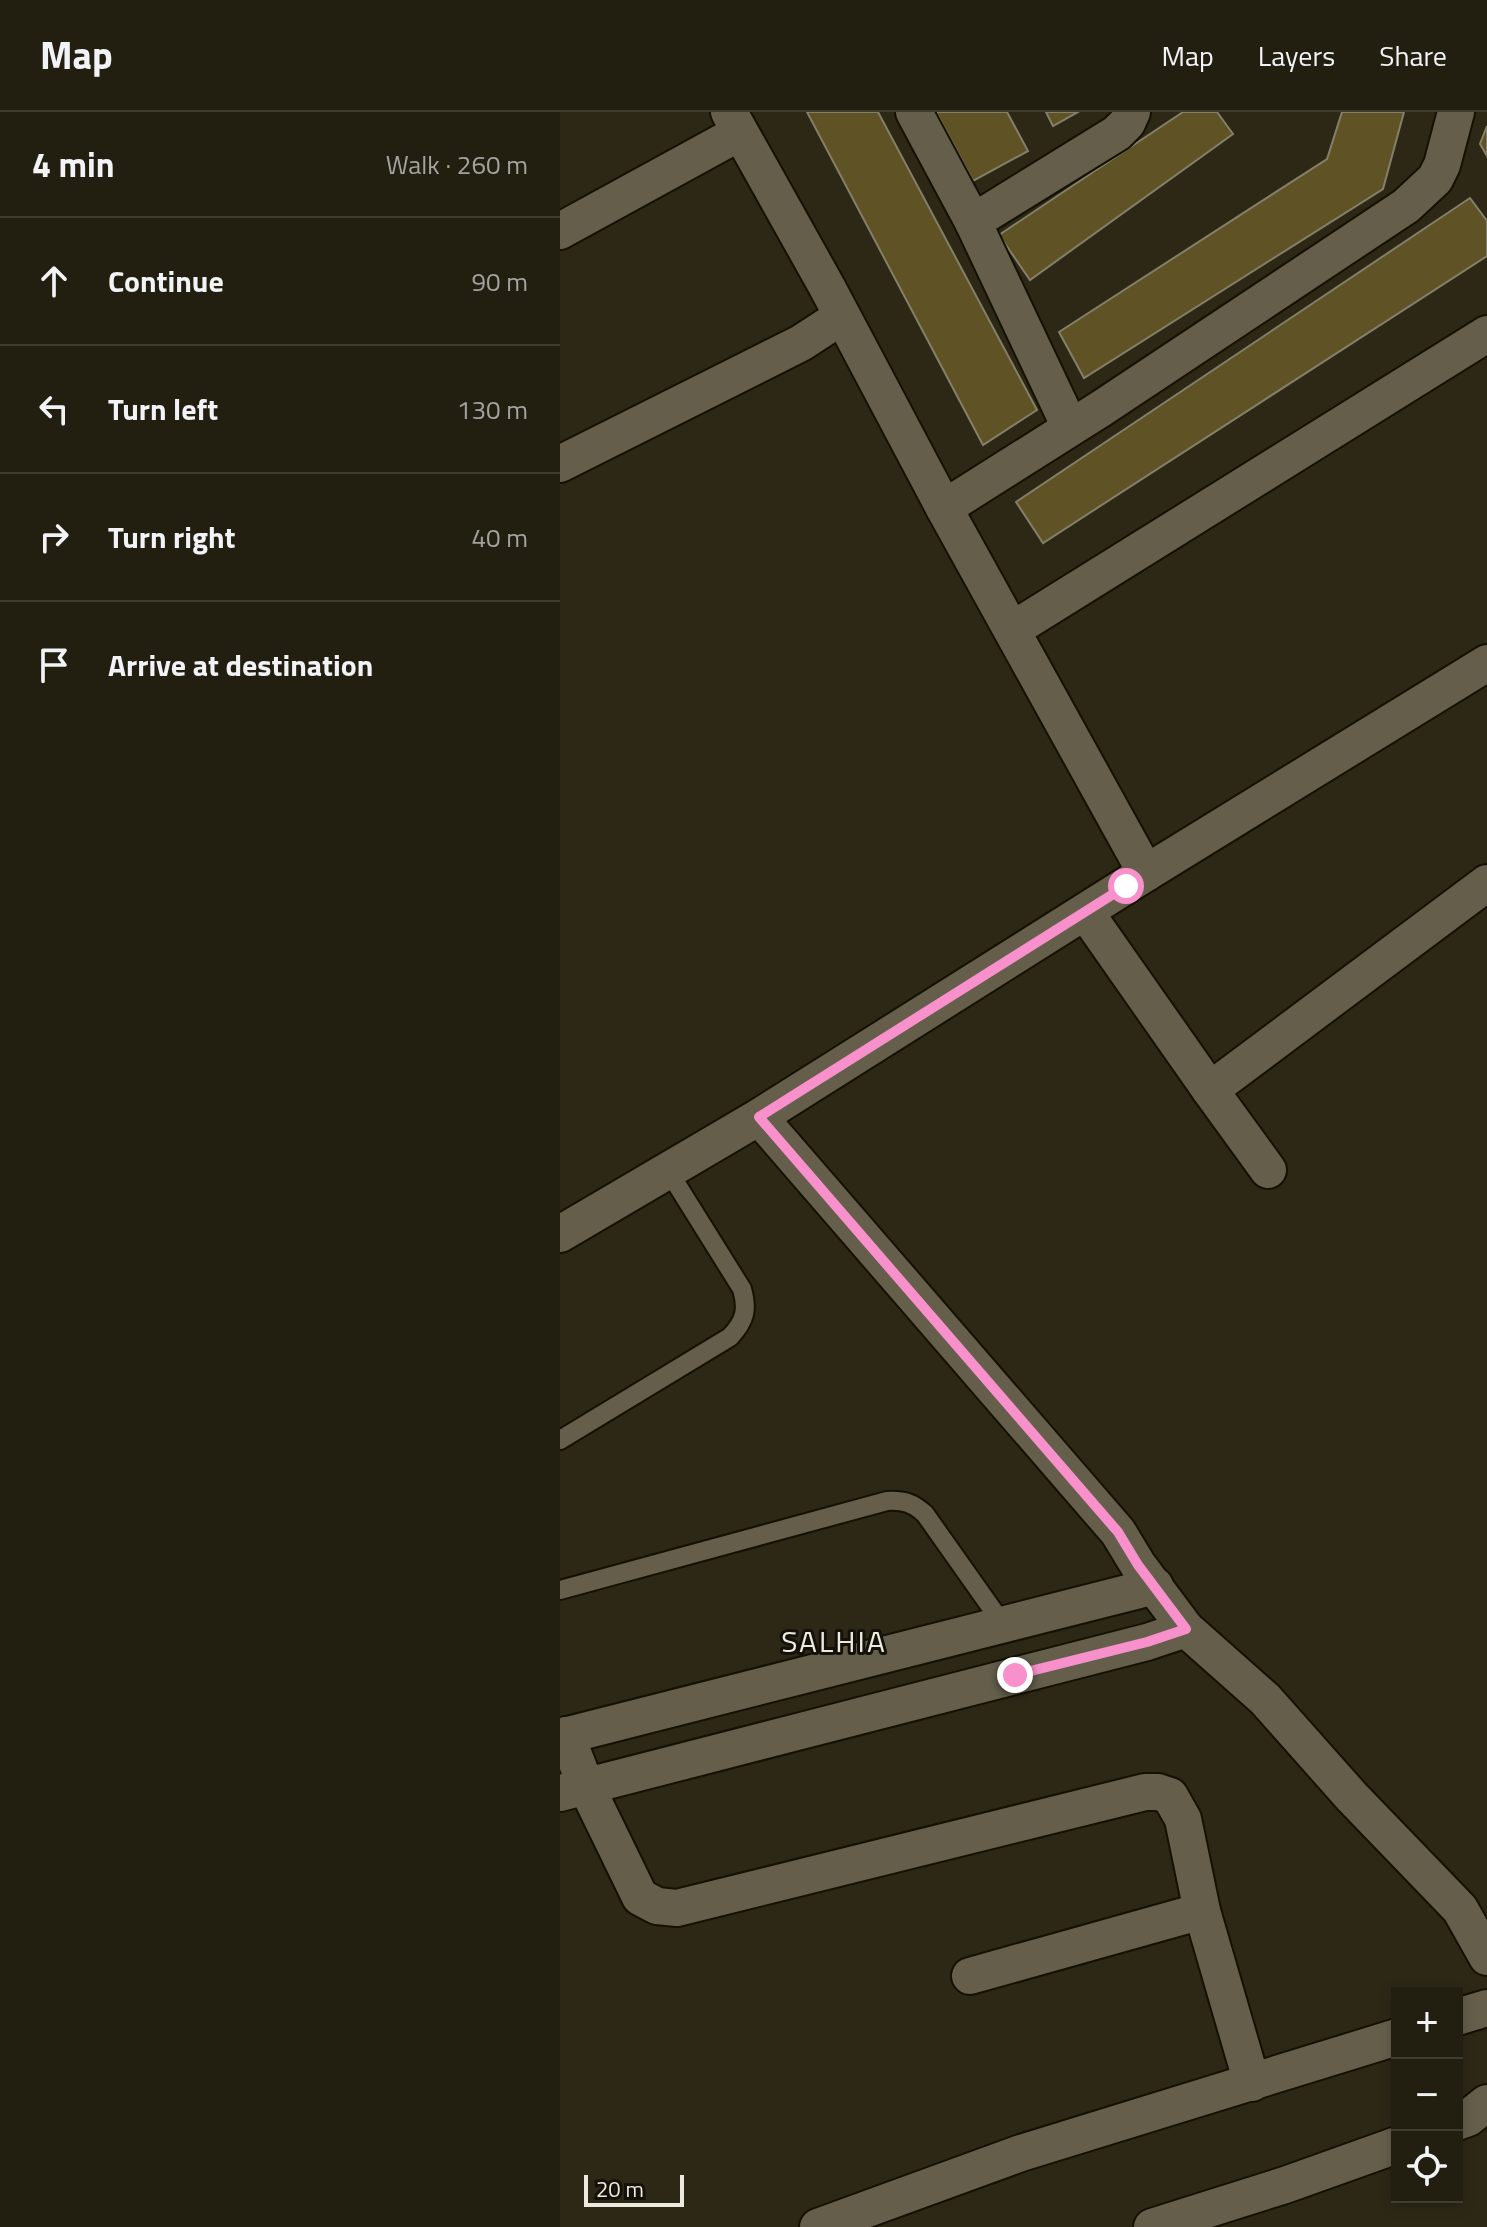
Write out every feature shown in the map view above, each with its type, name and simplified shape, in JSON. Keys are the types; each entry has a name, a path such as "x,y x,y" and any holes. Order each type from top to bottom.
{"street":[{"path":"914,112 973,222 1070,427"},
{"path":"973,222 1117,133 1132,112"},
{"path":"944,508 1406,206 1435,179 1442,165 1456,112"},
{"path":"560,231 734,123 827,287 944,508 1146,873"},
{"path":"560,464 801,343 841,317"},
{"path":"1012,630 1487,334"},
{"path":"560,1234 759,1117 1487,663"},
{"path":"1210,1090 1487,883"},
{"path":"1086,913 1268,1170"},
{"path":"759,1117 1118,1532 1186,1629 1265,1699 1352,1797 1460,1909 1487,1957"},
{"path":"1155,1586 563,1736 573,1790 640,1897 657,1906 677,1908 1145,1792 1170,1796 1183,1819 1202,1911 1252,2083"},
{"path":"573,1790 1147,1642 1186,1629"},
{"path":"970,1976 1202,1911"},
{"path":"1463,2015 1487,2008"},
{"path":"818,2227 1021,2153 1391,2039"},
{"path":"1463,2120 1487,2103"},
{"path":"1152,2227 1391,2147"}],"lane":[{"path":"560,1440 730,1337 743,1324 747,1306 742,1289 669,1172"},
{"path":"560,1590 887,1501 901,1500 915,1505 925,1514 1002,1623"}],"building":[{"path":"807,112 878,112 1037,410 983,445"},
{"path":"936,112 1007,112 1028,151 973,181"},
{"path":"1046,112 1078,112 1053,126"},
{"path":"1183,112 1217,112 1233,134 1030,280 999,235"},
{"path":"1342,112 1404,112 1383,189 1084,378 1059,332 1327,159"},
{"path":"1487,126 1487,156 1480,144"},
{"path":"1470,198 1487,221 1487,256 1043,543 1016,502"}],"district":[{"name":"SALHIA","path":"834,1642"}],"route":[{"path":"1015,1675 1147,1642 1186,1629 1138,1565 1118,1532 759,1117 1126,886"}]}
